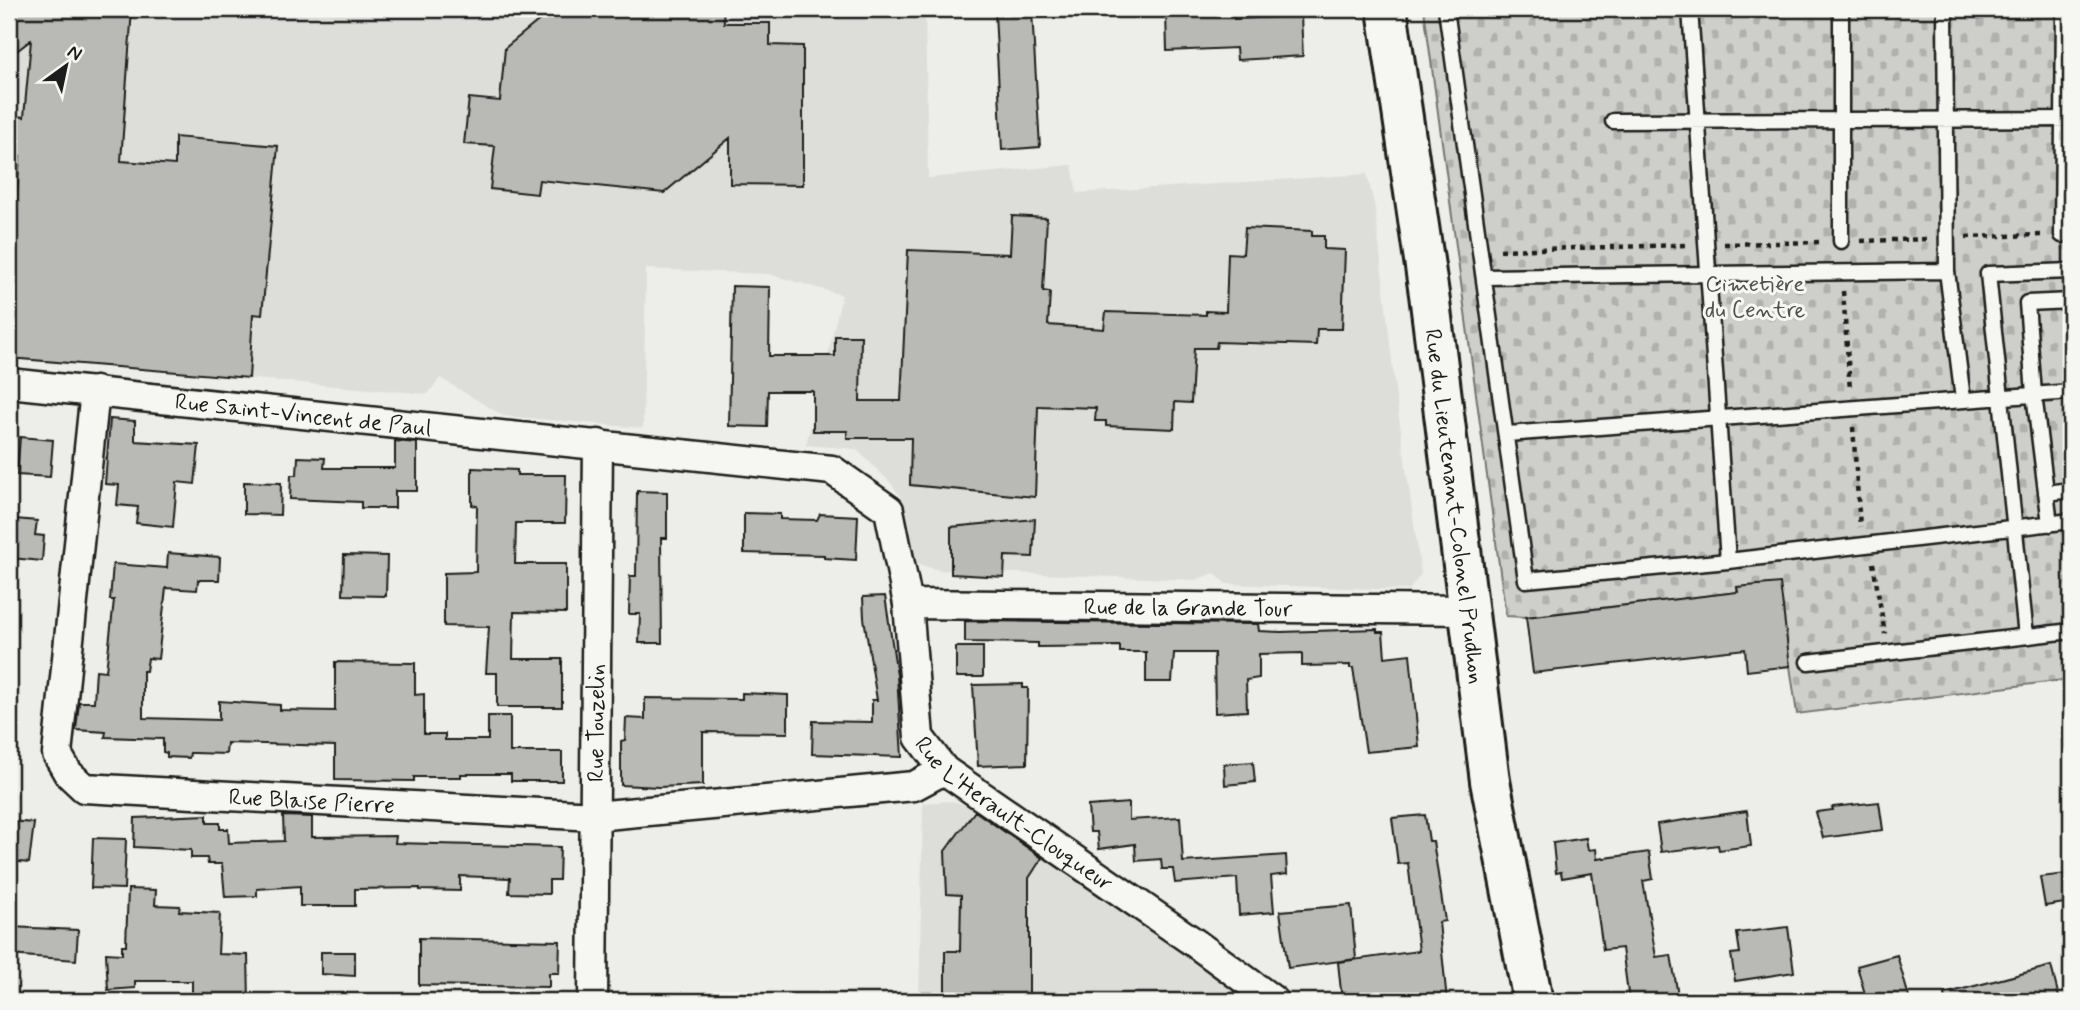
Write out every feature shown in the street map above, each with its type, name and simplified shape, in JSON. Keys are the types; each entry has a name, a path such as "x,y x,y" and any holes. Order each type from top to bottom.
{"main road":[{"name":"Rue du Lieutenant-Colonel Prudhon","path":"1387,9 1429,294 1490,781 1533,1001"}],"street":[{"name":"Rue Saint-Vincent de Paul","path":"9,383 598,444"},
{"name":"Rue Blaise Pierre","path":"95,391 57,754 68,774 84,788 595,816 914,786 944,770"},
{"name":"Rue L'Herault-Clouqueur","path":"598,444 832,470 889,510 908,604 919,737 944,770 1195,943 1274,1001"},
{"name":"Rue Touzelin","path":"593,1001 598,444"},
{"name":"Rue de la Grande Tour","path":"908,604 1467,610"}],"lane":[{"path":"1446,9 1482,250 1526,580 1728,561 2071,521"},
{"path":"1690,9 1728,561"},
{"path":"1841,9 1841,241"},
{"path":"1945,9 1947,271 1963,399"},
{"path":"2062,235 2068,119 2064,9"},
{"path":"1613,121 2068,119"},
{"path":"1485,277 1947,271"},
{"path":"2026,636 1988,274 2071,271"},
{"path":"2050,524 2027,303 2071,301"},
{"path":"1507,434 2071,391"},
{"path":"2046,493 2071,490"},
{"path":"1808,662 2071,631"}],"path":[{"path":"1482,250 2062,235"},
{"path":"1842,273 1862,546 1875,566 1887,653"}],"shaded area":[{"path":"9,9 925,9 928,178 1072,165 1077,193 1367,174 1375,208 1395,389 1421,574 1409,590 1226,584 1215,573 1195,580 939,570 917,564 909,550 902,498 889,481 856,449 806,445 842,295 768,274 646,269 643,428 504,416 440,378 428,394 9,358"},
{"path":"952,801 971,806 1256,1001 919,1001 923,803"}],"green space":[{"name":"Cimetière du Centre","path":"1424,9 2071,9 2071,679 1797,714 1790,666 1737,588 1738,592 1526,617 1506,616"}],"building":[{"path":"9,9 132,9 121,161 175,165 175,137 278,146 262,315 253,314 249,378 9,358 9,289 20,156 9,155 9,115 24,117 31,40 9,57"},
{"path":"553,9 723,9 724,23 770,23 770,45 803,46 803,185 730,184 730,138 664,193 539,180 537,194 490,189 495,146 464,144 469,98 500,101 505,48"},
{"path":"1234,9 1234,19 1301,16 1303,56 1237,60 1236,48 1167,51 1166,12"},
{"path":"1032,11 1040,147 1002,150 995,13"},
{"path":"1012,216 1047,218 1043,291 1050,292 1048,325 1104,329 1106,312 1206,315 1206,311 1226,312 1228,253 1243,254 1245,228 1312,231 1312,236 1324,236 1324,249 1345,250 1342,329 1317,329 1316,345 1217,342 1216,348 1194,348 1191,403 1175,402 1174,429 1106,426 1106,421 1095,421 1096,408 1038,406 1035,497 910,485 911,438 847,438 847,431 813,431 813,391 768,391 767,427 729,426 732,286 770,287 769,356 835,356 835,336 861,336 860,401 901,401 908,250 1010,254"},
{"path":"110,419 135,421 135,441 199,445 195,484 177,482 173,527 136,523 138,507 117,505 119,485 105,484"},
{"path":"20,437 53,440 50,477 17,475"},
{"path":"395,441 417,443 417,491 395,491 395,508 361,508 361,502 290,499 291,475 297,475 298,457 325,458 324,468 395,468"},
{"path":"472,468 517,470 517,475 566,475 565,523 516,523 515,564 566,564 566,613 514,612 513,659 562,659 562,707 497,707 497,673 486,673 489,627 444,626 444,573 476,572 477,506 472,505"},
{"path":"244,482 281,483 280,515 244,514"},
{"path":"637,491 667,492 667,538 661,538 662,643 639,643 640,614 629,614 630,576 636,576"},
{"path":"744,513 780,514 780,519 817,520 820,514 858,516 856,560 824,558 824,555 744,553"},
{"path":"15,519 37,521 35,535 44,536 42,561 11,558"},
{"path":"1035,519 1033,557 1005,556 1004,577 951,574 951,527"},
{"path":"168,553 220,557 219,580 198,580 197,590 166,588 158,659 148,658 146,671 143,671 143,718 219,720 219,701 280,705 280,710 335,711 335,662 415,663 415,695 424,694 424,734 445,734 445,740 488,740 488,716 510,716 510,752 562,752 562,781 511,781 511,774 414,777 414,781 335,780 335,746 227,743 226,754 190,753 189,758 167,757 167,753 163,752 163,739 105,737 106,732 76,730 79,702 94,702 96,670 106,671 114,600 110,600 113,564 167,568"},
{"path":"344,555 387,556 386,596 343,595"},
{"path":"1780,583 1790,666 1747,671 1745,649 1533,673 1526,617 1738,592 1737,587"},
{"path":"885,596 897,675 902,757 812,754 813,721 872,722 872,700 877,700 863,597"},
{"path":"965,621 1258,624 1259,631 1281,632 1377,629 1377,632 1383,632 1385,657 1410,654 1419,747 1366,752 1353,668 1350,668 1350,665 1302,666 1302,653 1259,654 1259,678 1246,680 1247,711 1215,713 1214,653 1174,653 1172,682 1146,682 1146,652 1120,652 1120,646 1038,647 1038,643 965,642"},
{"path":"956,647 983,647 983,677 956,677"},
{"path":"1023,684 1023,688 1028,688 1027,764 978,766 973,685"},
{"path":"742,693 788,695 788,733 703,732 703,785 621,785 621,741 625,740 626,718 645,719 645,698 742,699"},
{"path":"1253,762 1255,782 1225,785 1224,764"},
{"path":"1879,802 1883,830 1823,838 1816,812 1833,810 1832,807"},
{"path":"1129,803 1129,820 1180,817 1183,862 1286,855 1287,874 1271,876 1274,912 1239,915 1237,878 1175,883 1173,869 1162,869 1161,859 1136,861 1135,844 1099,849 1097,832 1090,832 1088,806"},
{"path":"975,811 1042,858 1029,878 1029,1001 945,1001 945,951 960,951 961,895 947,894 945,851"},
{"path":"1747,811 1751,846 1719,850 1718,845 1661,852 1657,824"},
{"path":"207,815 207,823 220,823 220,829 228,829 229,843 284,841 283,816 312,817 312,837 396,836 395,843 560,847 559,880 549,880 549,894 509,893 510,878 460,876 460,891 420,888 355,889 355,906 300,906 300,886 257,889 257,896 225,897 222,864 208,864 207,858 191,858 191,850 134,847 135,818"},
{"path":"1425,815 1429,841 1433,841 1445,921 1439,922 1447,1001 1342,1001 1338,962 1419,951 1408,863 1398,864 1392,818"},
{"path":"9,821 34,823 29,863 9,861"},
{"path":"93,838 126,839 124,889 91,888"},
{"path":"1586,838 1588,850 1596,849 1597,859 1649,852 1653,879 1643,881 1656,957 1671,955 1679,1001 1629,1001 1622,948 1603,950 1592,873 1562,878 1561,872 1556,873 1553,843"},
{"path":"2066,874 2071,902 2045,906 2040,877"},
{"path":"128,889 156,890 155,905 180,906 179,911 220,913 218,954 248,955 249,1001 192,1001 192,981 135,981 135,988 108,990 106,953 122,954 122,945 126,945"},
{"path":"1351,905 1356,959 1288,968 1280,911"},
{"path":"9,927 78,930 76,960 9,955"},
{"path":"1788,927 1794,972 1735,981 1731,954 1740,953 1737,933"},
{"path":"419,938 560,941 559,973 549,973 549,987 419,985"},
{"path":"321,952 355,952 355,976 321,974"},
{"path":"1897,955 1910,1001 1867,1001 1857,966"},
{"path":"2051,966 2060,1001 1945,1001 1944,994"}]}
